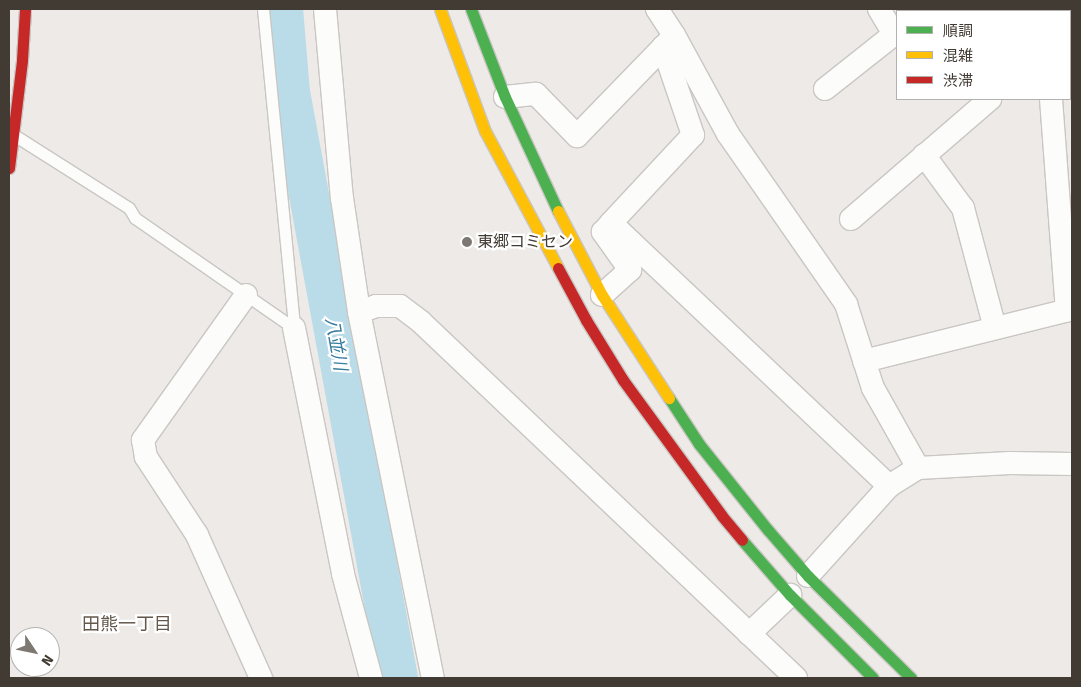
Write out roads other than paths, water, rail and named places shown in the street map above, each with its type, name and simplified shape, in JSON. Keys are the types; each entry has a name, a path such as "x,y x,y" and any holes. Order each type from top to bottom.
{"street":[{"path":"9,168 22,60 25,9"},
{"path":"325,9 342,198 359,312 433,678"},
{"path":"440,9 485,131 586,320 623,380 722,516 790,596 873,678"},
{"path":"471,9 505,97 552,200 602,295 700,444 768,530 808,576 911,678"},
{"path":"602,295 630,270 603,232 693,135 669,41 657,9"},
{"path":"826,89 896,33 879,9"},
{"path":"505,97 536,94 578,136 669,41"},
{"path":"669,41 728,134 846,304 873,388 918,468"},
{"path":"851,219 989,100"},
{"path":"864,361 1070,310 1051,100"},
{"path":"924,155 962,208 995,328"},
{"path":"611,223 890,486"},
{"path":"246,295 143,440 146,458 196,535 261,678"},
{"path":"359,312 376,306 400,306 421,322 796,678"},
{"path":"294,328 343,574 371,678"},
{"path":"808,576 890,486 918,468 1010,463 1072,464"},
{"path":"749,634 790,596"}],"lane":[{"path":"263,9 294,328"},
{"path":"12,134 129,208 135,218 294,328"}],"waterway":[{"name":"八並川","path":"283,9 290,92 398,678"}],"place":[{"name":"東郷コミセン","path":"467,242"}],"district":[{"name":"田熊一丁目","path":"127,624"}]}
